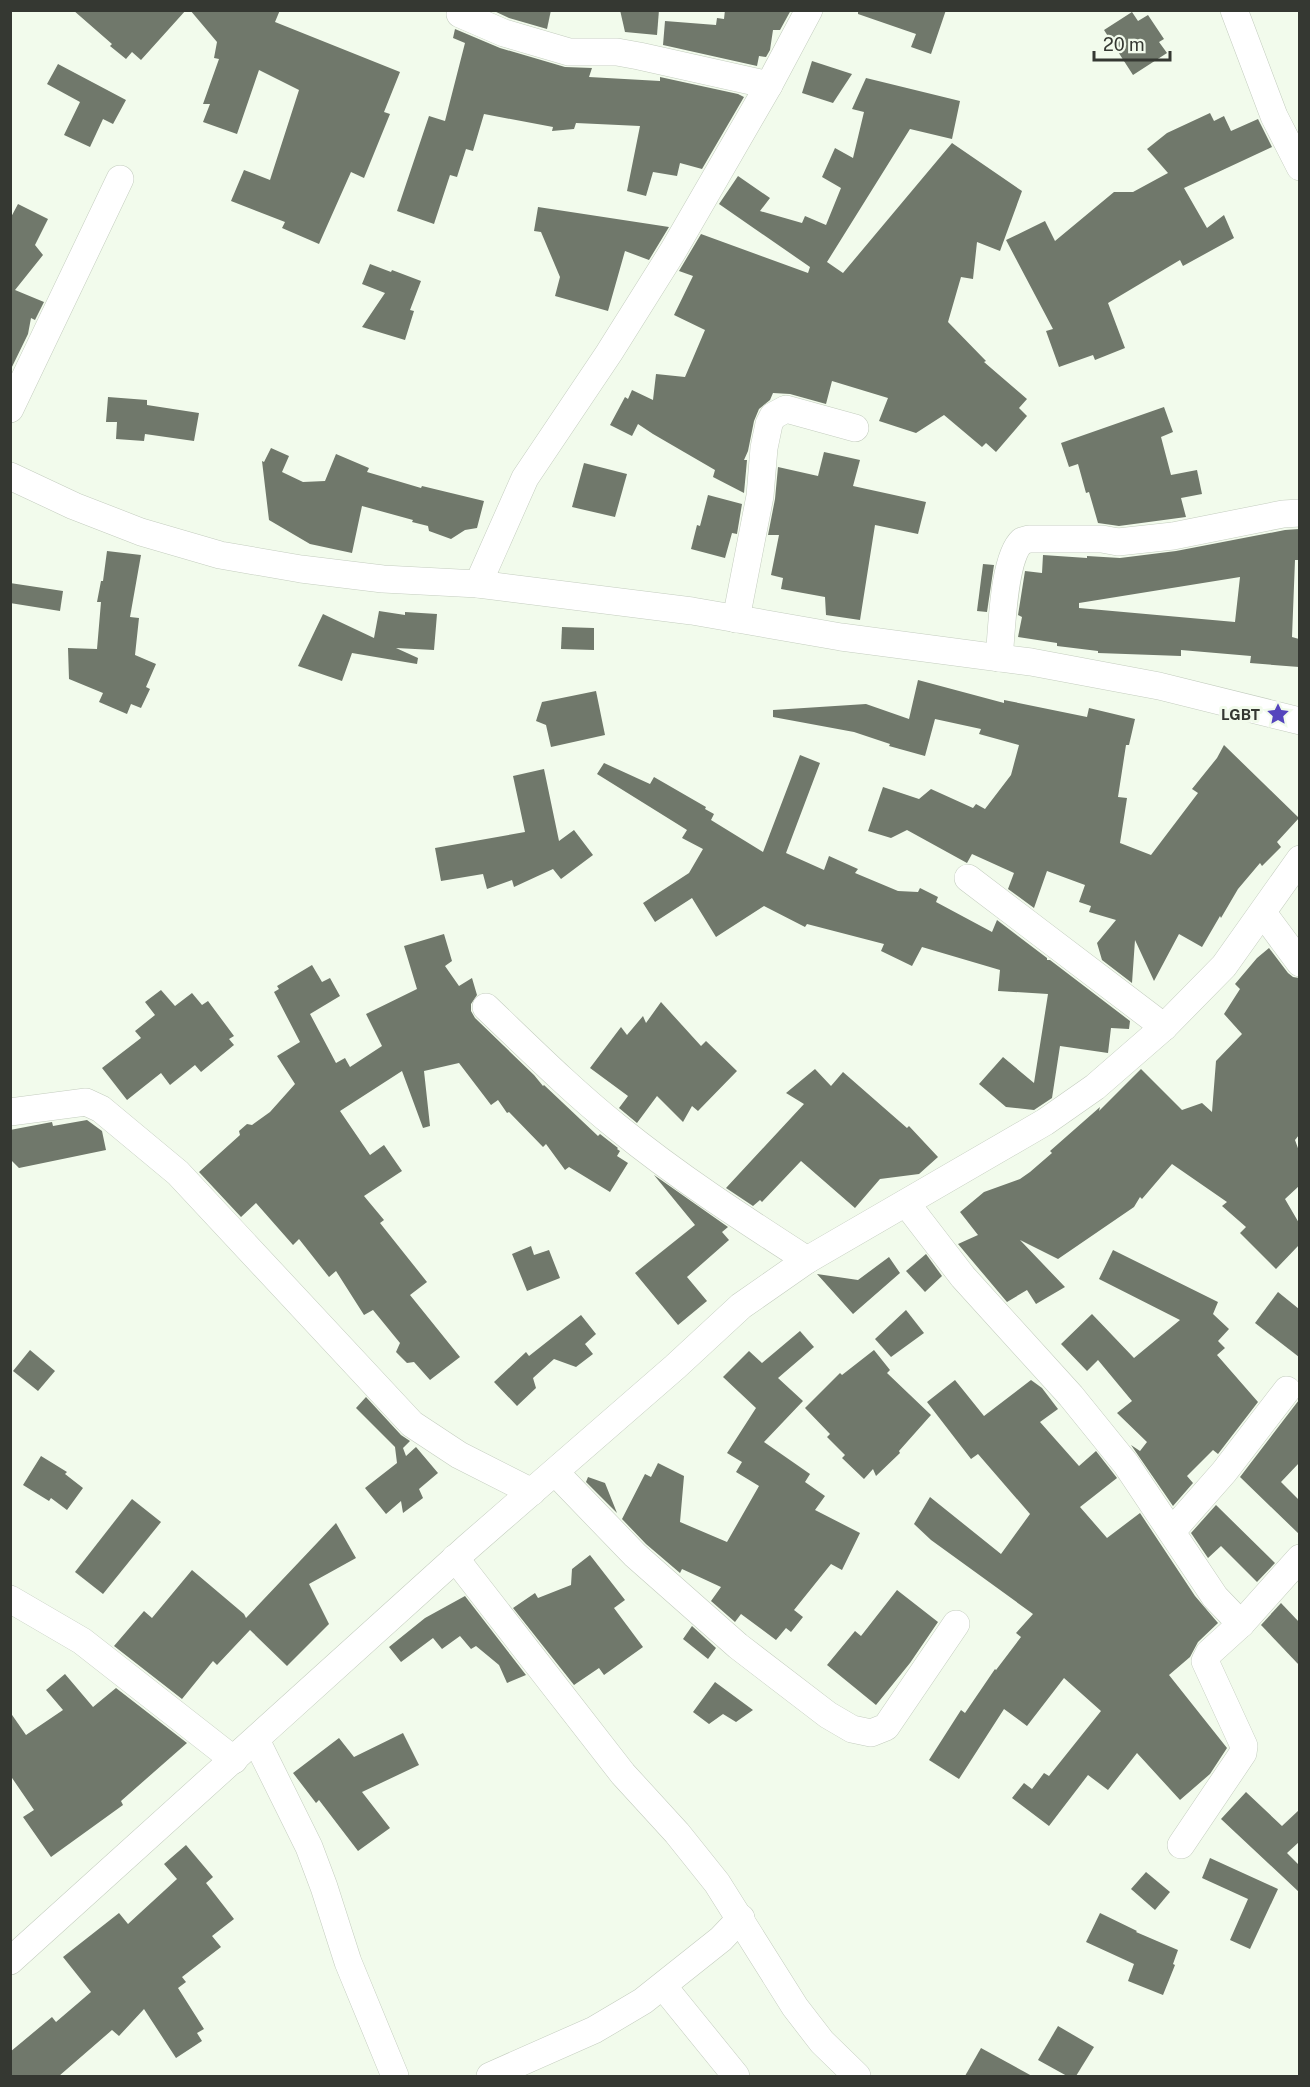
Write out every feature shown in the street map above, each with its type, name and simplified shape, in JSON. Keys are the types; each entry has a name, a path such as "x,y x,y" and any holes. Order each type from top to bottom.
{"street":[{"path":"478,584 525,478 658,275 769,85 809,10"},
{"path":"1234,10 1274,117 1299,167"},
{"path":"460,14 504,33 569,52 617,52 769,85"},
{"path":"10,409 120,179"},
{"path":"736,619 760,496 764,448 769,423 774,416 786,409 855,428"},
{"path":"10,476 74,506 141,532 220,555 301,569 383,579 478,584 999,658 1159,686 1299,721"},
{"path":"999,658 1007,575 1012,555 1022,541 1029,539 1102,539 1118,542 1173,536 1283,514 1299,513"},
{"path":"12,1957 234,1760 455,1558 675,1368 741,1306 807,1260 1045,1122 1095,1088 1164,1027 1224,966 1299,859"},
{"path":"968,878 1164,1027"},
{"path":"1263,913 1299,963"},
{"path":"486,1007 561,1079 625,1134 729,1209 807,1260"},
{"path":"10,1112 86,1102 101,1109 178,1173 412,1424 459,1455 532,1492"},
{"path":"906,1203 963,1277 1071,1396 1112,1447 1172,1531 1215,1598 1241,1624"},
{"path":"1172,1531 1224,1473 1287,1390"},
{"path":"555,1472 635,1555 738,1646 828,1715 852,1729 871,1733 886,1727 956,1624"},
{"path":"455,1558 623,1774 684,1841 717,1883 795,2007 822,2042 857,2076"},
{"path":"1181,1845 1243,1753 1244,1746 1205,1661 1209,1653 1241,1624 1299,1558"},
{"path":"10,1599 82,1641 234,1760"},
{"path":"256,1740 309,1847 348,1962 395,2076"},
{"path":"490,2076 594,2030 643,2001 721,1939 741,1918"},
{"path":"663,1986 736,2076"}],"building":[{"path":"73,10 186,10 141,60 132,52 126,59"},
{"path":"190,10 280,10 275,22 400,72 384,112 390,114 364,178 351,172 319,244 282,228 285,222 231,201 244,170 270,180 299,90 259,70 237,134 203,122 210,104 203,104 219,59 214,58 217,42"},
{"path":"492,10 551,10 547,29 509,18"},
{"path":"620,10 659,10 657,35 625,32"},
{"path":"725,10 791,10 780,30 773,30 770,50 766,57 759,56 757,66 663,45 665,21 716,25 717,18 724,19"},
{"path":"858,10 946,10 931,54 911,47 916,34 858,14"},
{"path":"1132,12 1138,21 1148,15 1164,39 1159,42 1167,53 1133,75 1104,30"},
{"path":"455,29 500,48 565,67 592,68 589,77 660,81 660,77 744,97 702,169 680,163 677,176 653,172 646,196 627,191 640,126 576,123 574,129 552,131 553,127 484,114 473,151 466,149 457,177 450,175 434,224 397,211 429,116 445,121 465,43 453,38"},
{"path":"812,61 852,74 833,103 802,93"},
{"path":"58,64 126,100 113,124 103,119 90,147 64,135 80,102 47,84"},
{"path":"866,78 960,101 952,139 910,129 827,262 843,273 952,143 1022,191 1000,251 977,242 973,279 961,277 948,322 986,361 984,362 1027,399 1019,408 1027,416 996,452 986,443 982,447 944,415 916,433 879,421 888,398 832,381 826,404 790,394 773,393 770,400 759,409 754,421 744,460 747,460 744,493 713,477 715,470 638,424 632,436 610,425 625,397 628,399 632,390 653,400 656,374 685,377 705,330 674,315 693,276 679,271 701,234 808,273 810,267 719,204 738,176 770,198 760,211 802,223 805,216 826,225 841,188 822,177 835,148 853,158 864,112 852,109"},
{"path":"1210,113 1214,121 1224,116 1231,131 1258,119 1272,147 1184,188 1207,228 1224,215 1234,238 1183,266 1180,260 1108,303 1125,348 1095,360 1093,355 1059,367 1046,331 1053,329 1006,240 1045,221 1055,241 1114,192 1133,192 1168,173 1147,149 1167,133"},
{"path":"18,204 48,219 35,245 43,255 15,290 44,302 35,320 31,318 28,334 10,371 10,219"},
{"path":"538,207 669,227 649,260 625,251 608,311 555,296 560,277 541,232 534,231"},
{"path":"370,264 421,281 410,310 414,311 405,340 362,327 385,293 362,284"},
{"path":"108,397 147,400 147,405 199,413 194,441 145,434 144,441 116,439 117,422 106,422"},
{"path":"1164,407 1173,432 1161,437 1171,475 1197,470 1202,494 1181,498 1186,517 1119,526 1098,523 1078,464 1069,467 1061,443"},
{"path":"271,448 289,456 282,472 303,482 325,481 336,454 369,468 367,472 421,488 422,486 484,501 477,528 465,530 451,539 429,531 428,526 412,522 413,520 362,506 352,553 310,544 269,520 262,461 264,462"},
{"path":"824,452 860,460 853,486 926,502 918,534 875,525 860,620 826,615 825,597 781,589 783,578 771,575 779,535 768,535 778,467 818,476"},
{"path":"584,463 627,474 615,517 572,507"},
{"path":"708,495 742,504 737,534 732,533 725,558 691,549"},
{"path":"1299,529 1299,560 1295,560 1292,637 1299,639 1299,667 1250,663 1251,656 1181,650 1181,656 1098,653 1098,651 1057,646 1057,643 1018,637 1022,617 1018,615 1025,571 1042,573 1043,555 1120,558 1176,551","holes":["1240,577 1235,622 1079,608 1079,603"]},
{"path":"107,551 141,555 130,617 139,618 135,655 156,664 146,687 150,689 141,708 131,704 127,714 99,702 103,693 69,679 68,648 97,649 101,602 97,602 101,581 103,581"},
{"path":"983,564 994,565 987,612 977,611"},
{"path":"10,583 63,591 60,611 10,603"},
{"path":"379,611 405,615 405,612 437,614 434,650 396,648 418,658 417,664 352,653 342,681 298,666 323,614 374,638"},
{"path":"562,627 594,628 594,650 561,649"},
{"path":"918,680 1004,703 1004,700 1087,717 1089,708 1135,719 1129,745 1126,745 1118,797 1127,798 1120,843 1151,855 1198,793 1192,789 1217,758 1224,745 1299,818 1277,842 1281,847 1262,866 1260,863 1238,889 1202,947 1179,934 1154,981 1135,940 1132,983 1102,960 1097,943 1116,920 1089,912 1091,906 1079,902 1085,885 1047,871 1034,908 1008,889 1014,873 972,854 967,863 907,830 891,838 868,831 883,787 919,799 931,789 973,808 976,804 985,809 1011,775 1019,745 979,734 981,729 935,719 925,756 889,746 890,744 854,732 773,717 773,710 866,704 909,719"},
{"path":"596,691 605,735 551,747 546,725 536,721 542,702"},
{"path":"800,755 820,763 786,853 824,870 829,856 858,869 855,873 898,891 918,892 920,888 938,897 936,902 992,932 997,920 1130,1021 1129,1029 1111,1028 1108,1053 1060,1046 1052,1098 1034,1110 1006,1107 979,1084 1003,1057 1034,1083 1048,994 998,991 1000,970 922,947 912,966 881,951 884,944 807,924 805,927 764,906 716,937 692,898 655,922 643,903 689,873 703,849 682,838 687,830 597,774 604,763 650,784 654,777 706,807 705,809 714,814 711,820 763,852"},
{"path":"544,769 559,841 574,830 593,855 561,879 553,869 514,887 512,880 487,889 483,874 441,881 435,848 525,832 513,776"},
{"path":"444,934 452,961 445,966 459,986 472,978 477,995 471,1004 471,1011 475,1018 543,1086 598,1136 600,1134 618,1148 620,1151 617,1156 628,1163 610,1192 569,1167 565,1170 546,1144 543,1147 509,1112 507,1113 498,1100 491,1105 459,1063 424,1071 430,1126 423,1128 402,1071 340,1111 370,1155 384,1145 402,1171 364,1196 384,1220 380,1223 427,1282 410,1295 460,1357 430,1380 414,1362 407,1363 396,1352 400,1343 373,1310 364,1315 336,1271 329,1277 299,1239 293,1245 256,1203 241,1217 199,1172 240,1135 239,1131 247,1124 252,1125 270,1112 295,1084 277,1056 300,1042 274,992 279,989 277,986 312,965 322,982 330,978 340,996 310,1014 336,1063 345,1058 350,1067 382,1046 366,1014 417,989 404,946"},
{"path":"1269,948 1288,973 1299,978 1299,1135 1295,1140 1299,1151 1299,1186 1285,1199 1299,1223 1299,1245 1276,1269 1240,1233 1246,1227 1222,1206 1227,1202 1172,1164 1142,1199 1140,1197 1134,1207 1058,1259 1020,1240 1065,1287 1036,1304 1027,1290 1007,1302 958,1244 978,1235 960,1212 984,1192 1020,1179 1030,1172 1100,1107 1099,1111 1141,1069 1182,1110 1202,1103 1212,1112 1216,1061 1242,1034 1224,1014 1240,989 1235,984 1257,958"},
{"path":"161,990 175,1006 192,993 202,1005 208,1001 234,1036 229,1039 234,1045 201,1072 195,1065 170,1085 161,1073 127,1100 102,1068 141,1038 135,1031 155,1015 145,1002"},
{"path":"661,1002 701,1046 706,1041 737,1071 698,1111 692,1106 683,1122 657,1096 637,1123 619,1108 628,1096 590,1068 621,1027 627,1035 643,1016 646,1023"},
{"path":"815,1069 831,1086 843,1072 907,1128 909,1126 938,1157 919,1174 880,1179 855,1208 801,1161 762,1202 760,1200 753,1206 726,1188 804,1104 786,1093"},
{"path":"87,1120 102,1131 106,1150 19,1168 10,1159 10,1130 52,1122 53,1126"},
{"path":"654,1175 728,1227 722,1232 729,1240 687,1277 707,1301 678,1325 635,1273 695,1225"},
{"path":"531,1246 534,1255 549,1250 560,1278 527,1291 512,1254"},
{"path":"1113,1250 1218,1302 1213,1314 1229,1329 1218,1341 1225,1348 1217,1355 1258,1402 1218,1454 1213,1450 1187,1476 1193,1483 1173,1506 1131,1445 1140,1451 1147,1442 1117,1413 1132,1401 1098,1360 1087,1371 1061,1344 1092,1314 1134,1358 1180,1320 1099,1279"},
{"path":"926,1254 942,1276 925,1292 906,1271"},
{"path":"889,1257 900,1273 853,1314 817,1274 858,1280"},
{"path":"1278,1292 1299,1309 1299,1357 1255,1323"},
{"path":"906,1310 924,1333 891,1357 875,1339"},
{"path":"581,1315 596,1334 585,1344 593,1354 576,1367 554,1359 533,1378 536,1388 517,1406 494,1382 526,1352 529,1356"},
{"path":"800,1331 814,1347 778,1378 803,1401 764,1442 810,1474 805,1482 825,1496 815,1510 860,1533 842,1570 831,1564 794,1610 803,1617 791,1632 786,1628 776,1640 741,1614 735,1622 711,1601 721,1587 682,1569 680,1573 646,1544 622,1519 645,1474 651,1477 658,1463 684,1476 680,1522 727,1542 759,1486 736,1472 742,1462 727,1453 756,1408 723,1377 749,1351 762,1363"},
{"path":"30,1350 55,1371 38,1391 13,1371"},
{"path":"874,1350 890,1370 887,1373 931,1415 899,1451 900,1453 876,1476 873,1469 864,1479 842,1458 845,1455 827,1437 830,1434 805,1408 840,1373 842,1375"},
{"path":"955,1380 984,1416 1031,1380 1042,1388 1058,1409 1040,1422 1079,1466 1096,1451 1117,1478 1080,1507 1107,1538 1140,1513 1195,1596 1218,1623 1198,1642 1190,1657 1169,1675 1227,1748 1210,1774 1180,1800 1137,1753 1108,1790 1088,1775 1049,1826 1012,1798 1024,1783 1032,1789 1044,1773 1049,1776 1101,1711 1064,1678 1027,1726 1004,1709 959,1779 929,1760 961,1710 965,1713 995,1669 1021,1637 1016,1633 1033,1614 931,1540 914,1524 930,1497 1001,1554 1030,1514 978,1454 971,1459 927,1402"},
{"path":"366,1397 401,1435 410,1441 403,1448 406,1456 416,1447 438,1473 419,1489 423,1498 403,1513 401,1501 386,1514 365,1488 397,1463 395,1447 356,1408"},
{"path":"1299,1400 1299,1463 1281,1482 1299,1500 1299,1534 1240,1477"},
{"path":"41,1456 67,1472 65,1474 83,1488 67,1510 51,1498 49,1501 23,1485"},
{"path":"588,1477 605,1483 617,1513 586,1482"},
{"path":"132,1499 161,1522 103,1594 75,1572"},
{"path":"1216,1505 1275,1563 1257,1582 1221,1546 1208,1558 1191,1533"},
{"path":"336,1523 356,1558 309,1584 329,1624 287,1666 250,1630 217,1665 213,1661 182,1699 114,1646 144,1611 152,1618 192,1570 246,1618"},
{"path":"590,1555 625,1600 614,1608 643,1647 604,1675 599,1668 574,1685 513,1608 535,1593 538,1598 571,1585 572,1569"},
{"path":"897,1590 938,1622 910,1663 876,1705 827,1665 855,1631 861,1636"},
{"path":"465,1596 526,1675 507,1683 499,1665 476,1646 471,1649 460,1636 442,1649 433,1638 401,1662 389,1647 425,1618"},
{"path":"1281,1603 1299,1622 1299,1665 1261,1625"},
{"path":"692,1626 716,1648 708,1659 683,1639"},
{"path":"65,1674 93,1707 116,1688 187,1743 121,1801 123,1805 51,1857 23,1817 34,1810 10,1775 10,1712 26,1735 63,1710 46,1690"},
{"path":"715,1682 753,1710 736,1722 723,1714 709,1724 693,1712"},
{"path":"403,1733 419,1765 362,1792 390,1828 358,1851 319,1800 316,1803 293,1773 339,1738 354,1757"},
{"path":"1246,1792 1282,1826 1299,1810 1299,1842 1287,1853 1299,1865 1299,1892 1221,1819"},
{"path":"186,1845 213,1877 206,1883 234,1919 212,1936 221,1947 182,1977 186,1982 178,1988 204,2029 197,2033 202,2041 176,2058 144,2009 119,2036 112,2030 59,2076 10,2076 10,2052 52,2017 56,2022 91,1992 63,1957 119,1913 128,1924 177,1879 164,1864"},
{"path":"1210,1858 1278,1889 1250,1949 1230,1940 1248,1899 1202,1878"},
{"path":"1146,1872 1170,1892 1155,1910 1131,1889"},
{"path":"1100,1913 1178,1950 1173,1964 1175,1965 1163,1995 1128,1981 1134,1964 1086,1942"},
{"path":"1058,2026 1094,2047 1076,2076 1067,2076 1038,2060"},
{"path":"981,2048 1032,2076 965,2076"}],"place":[{"name":"LGBT","path":"1278,714"}]}
